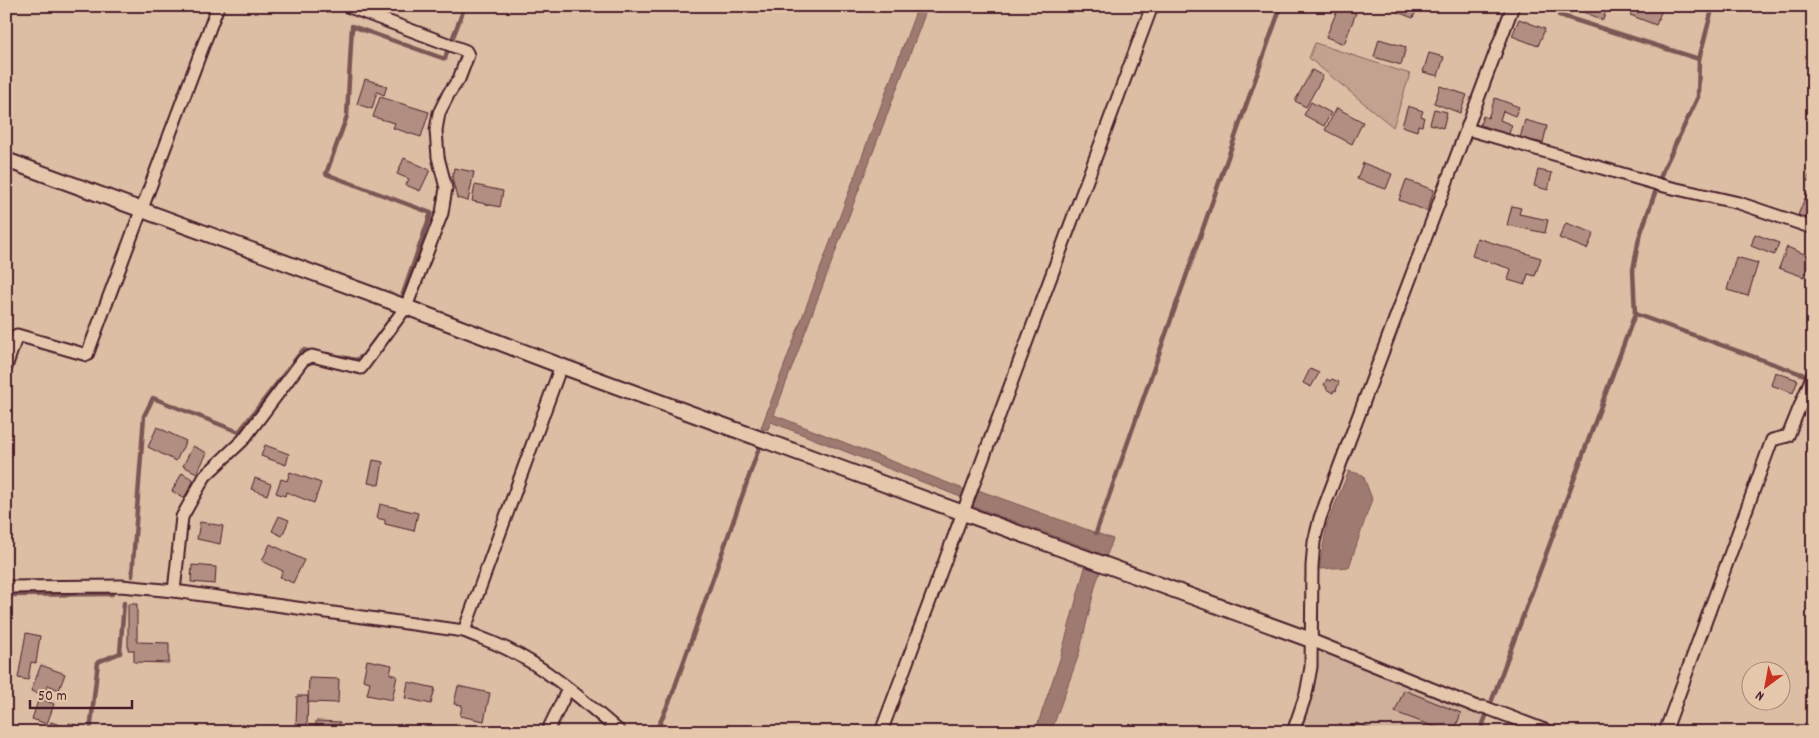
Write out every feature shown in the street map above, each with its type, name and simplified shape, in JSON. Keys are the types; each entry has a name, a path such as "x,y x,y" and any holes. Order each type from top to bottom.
{"street":[{"path":"6,367 17,336 87,355 218,6"},
{"path":"174,591 182,517 205,476 243,440 303,360 312,356 361,368 406,306 442,213 446,188 438,157 436,130 439,113 459,79 468,55 466,51 347,6"},
{"path":"881,732 1152,6"},
{"path":"1293,732 1306,694 1311,667 1314,542 1320,518 1513,6"},
{"path":"1467,129 1659,184 1739,203 1813,228"},
{"path":"6,160 406,306 561,366 1311,640 1477,708 1484,707 1550,732"},
{"path":"464,631 561,366"},
{"path":"1665,732 1772,440 1788,436 1811,379"},
{"path":"6,587 121,586 174,591 464,631 508,649 539,668 568,688 620,732"},
{"path":"547,732 568,688"}],"shaded area":[{"path":"918,6 928,6 774,415 976,494 978,490 1113,539 1096,583 1079,654 1051,732 1035,732 1060,659 1090,549 972,506 973,502 771,422 768,429 764,430 761,428"},
{"path":"1315,43 1410,74 1393,127 1309,58"},
{"path":"1349,471 1363,475 1372,499 1349,567 1319,569 1327,524"},
{"path":"1320,652 1486,716 1480,732 1301,732 1315,690"}],"building":[{"path":"1339,6 1356,13 1344,44 1326,37"},
{"path":"1388,6 1418,6 1413,18 1387,8"},
{"path":"1569,6 1608,6 1603,20"},
{"path":"1633,6 1663,7 1656,25 1630,15"},
{"path":"1519,19 1545,29 1538,46 1512,36"},
{"path":"1379,39 1406,47 1401,65 1374,57"},
{"path":"1429,53 1444,57 1438,76 1423,72"},
{"path":"1312,70 1323,76 1306,107 1295,101"},
{"path":"365,79 387,86 384,95 377,92 372,109 357,104"},
{"path":"1440,86 1467,95 1460,113 1434,103"},
{"path":"380,97 429,112 421,137 393,128 395,123 373,117"},
{"path":"1495,98 1519,107 1515,116 1503,111 1500,120 1512,125 1508,136 1480,125 1483,116 1488,118"},
{"path":"1311,102 1331,113 1324,126 1304,115"},
{"path":"1408,106 1423,111 1421,116 1424,117 1422,126 1418,125 1417,131 1402,126"},
{"path":"1337,108 1363,122 1352,144 1325,130"},
{"path":"1434,109 1447,112 1443,128 1430,124"},
{"path":"1525,120 1547,126 1543,143 1520,138"},
{"path":"404,158 430,170 420,191 406,185 409,179 397,174"},
{"path":"1363,163 1392,174 1386,189 1357,179"},
{"path":"1813,166 1813,183 1807,181"},
{"path":"454,168 474,172 468,201 457,198 452,178"},
{"path":"1538,170 1552,173 1548,190 1534,186"},
{"path":"1406,180 1434,190 1427,211 1399,200"},
{"path":"475,185 503,191 500,207 472,201"},
{"path":"1807,193 1813,195 1813,220 1798,215"},
{"path":"1512,206 1521,208 1519,214 1548,220 1545,233 1507,225"},
{"path":"1566,223 1594,233 1587,249 1559,238"},
{"path":"1755,234 1779,243 1774,255 1751,246"},
{"path":"1477,238 1541,258 1535,276 1528,274 1525,285 1508,280 1511,269 1472,256"},
{"path":"1787,247 1812,257 1804,277 1779,268"},
{"path":"1736,257 1758,263 1748,296 1727,290"},
{"path":"1310,369 1319,373 1311,387 1303,383"},
{"path":"1775,372 1798,380 1793,393 1771,385"},
{"path":"1327,379 1339,382 1336,391 1334,390 1333,393 1326,389 1327,387 1324,385"},
{"path":"157,427 186,441 176,461 148,447"},
{"path":"265,445 289,454 286,465 261,456"},
{"path":"193,446 207,453 197,473 183,466"},
{"path":"373,460 383,462 379,485 368,483"},
{"path":"290,472 321,483 314,503 286,492 285,496 276,493 281,479 287,481"},
{"path":"182,473 194,480 184,498 172,491"},
{"path":"255,478 271,484 267,495 251,489"},
{"path":"380,504 418,513 414,531 385,524 385,520 377,518"},
{"path":"279,516 289,520 282,536 272,531"},
{"path":"200,522 223,526 220,544 197,539"},
{"path":"270,544 304,560 293,583 280,577 283,571 262,561"},
{"path":"192,565 216,567 215,584 191,582"},
{"path":"128,604 137,604 137,642 169,643 169,663 134,662 134,650 128,650"},
{"path":"26,633 40,636 36,663 31,662 28,680 18,678"},
{"path":"367,660 392,665 390,674 397,676 392,700 367,695 370,682 363,680"},
{"path":"41,665 65,674 59,690 48,685 44,695 31,691"},
{"path":"309,678 339,679 338,703 308,702"},
{"path":"408,682 435,688 431,704 405,698"},
{"path":"458,686 490,693 484,721 460,716 462,705 454,704"},
{"path":"1404,690 1461,713 1454,732 1448,732 1395,712"},
{"path":"297,696 308,696 307,725 296,725"},
{"path":"39,698 54,704 47,724 32,719"},
{"path":"316,721 340,722 339,732 316,732"},
{"path":"51,722 66,727 64,732 47,732"},
{"path":"69,723 87,729 86,732 66,732"},
{"path":"1356,723 1380,732 1353,732"}],"waterway":[{"path":"453,37 465,6"},
{"path":"1096,533 1281,6"},
{"path":"1492,700 1635,314 1633,270 1639,238 1663,170 1698,97 1699,59 1713,6"},
{"path":"1559,15 1699,59"},
{"path":"403,294 431,213 326,174 347,116 352,26 445,59 447,52"},
{"path":"327,354 356,360 363,356 398,309"},
{"path":"1635,314 1810,377"},
{"path":"132,576 144,416 153,398 239,432 303,350 314,352"},
{"path":"656,732 672,695 759,448"},
{"path":"6,595 112,594"},
{"path":"90,732 98,662 120,653 124,603"},
{"path":"1480,732 1486,716"}]}
